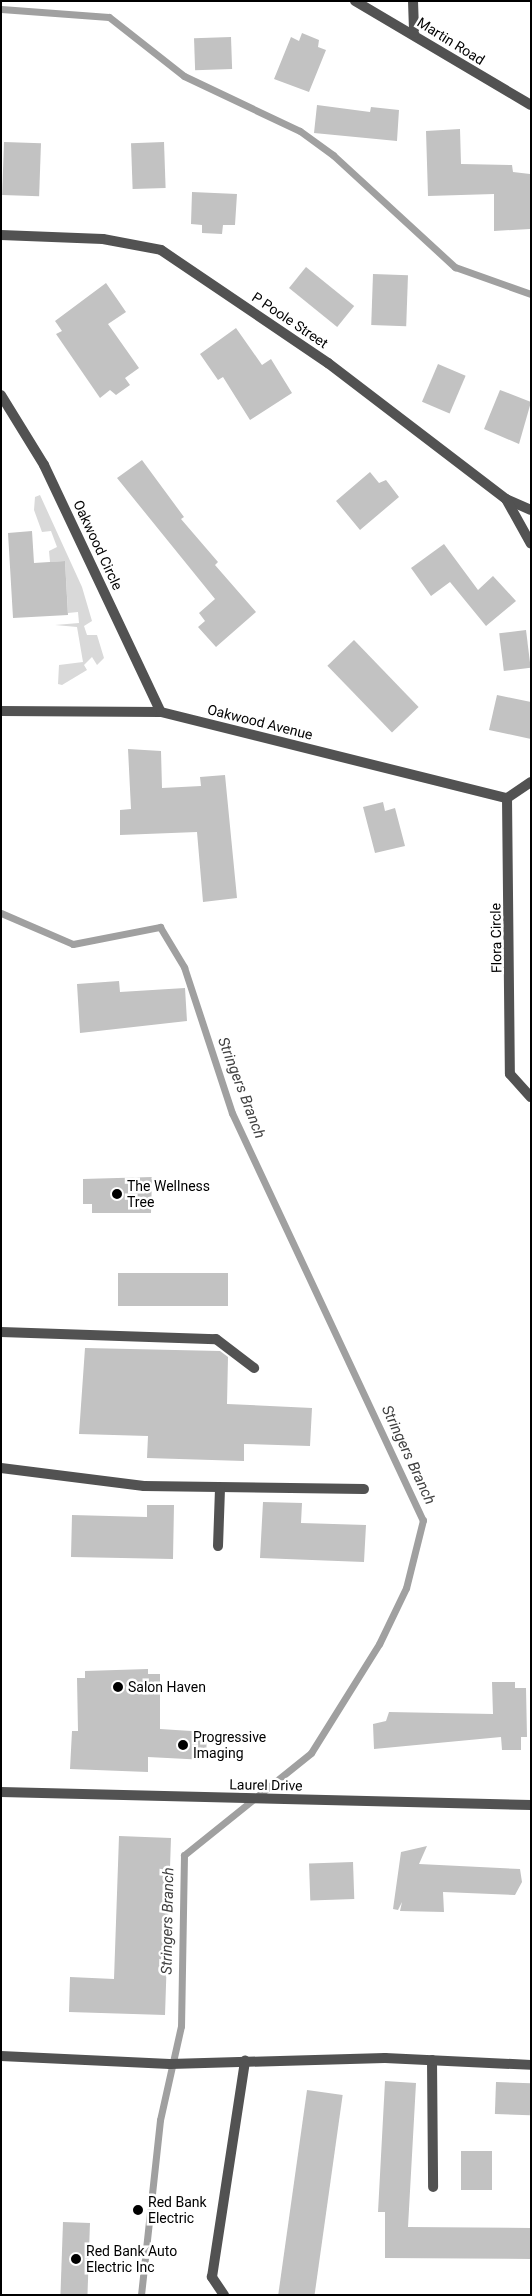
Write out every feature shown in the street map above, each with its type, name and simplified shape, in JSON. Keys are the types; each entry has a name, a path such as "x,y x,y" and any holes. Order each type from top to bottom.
{"street":[{"name":"Martin Road","path":"355,1 414,33 531,105"},
{"path":"413,1 414,33"},
{"name":"P Poole Street","path":"1,236 103,238 161,250 328,362 506,499 531,510"},
{"name":"Oakwood Circle","path":"1,395 44,465 161,712"},
{"path":"506,499 531,544"},
{"name":"Oakwood Avenue","path":"1,711 161,712 507,798"},
{"path":"507,798 531,782"},
{"name":"Flora Circle","path":"507,798 510,1074 531,1097"},
{"path":"1,1332 216,1339 254,1368"},
{"path":"1,1468 144,1486 220,1489 364,1489"},
{"path":"218,1546 220,1489"},
{"name":"Laurel Drive","path":"1,1792 531,1805"},
{"path":"1,2056 170,2064 245,2061 432,2060 531,2065"},
{"path":"432,2060 433,2187"},
{"path":"224,2295 212,2277 245,2061"}],"shaded area":[{"path":"40,495 82,587 92,621 84,626 87,635 97,635 104,658 97,665 92,657 84,665 87,670 62,685 58,684 59,665 83,662 77,627 55,625 79,623 78,612 68,613 65,561 50,562 49,551 57,547 51,531 42,532 34,510 35,497"}],"building":[{"path":"302,33 319,40 318,47 326,50 309,92 274,79 291,37 299,41"},
{"path":"231,37 232,69 195,70 194,38"},
{"path":"317,105 370,112 371,107 399,110 397,141 314,133"},
{"path":"460,129 461,164 512,165 513,172 530,174 530,229 494,231 494,194 428,196 426,131"},
{"path":"4,142 41,143 39,196 2,195"},
{"path":"164,142 166,188 133,189 131,143"},
{"path":"192,192 237,194 235,225 223,225 222,234 202,233 202,225 191,224"},
{"path":"306,267 354,306 337,327 289,288"},
{"path":"373,274 408,275 406,326 371,325"},
{"path":"106,283 126,312 108,324 139,368 125,378 130,385 116,395 110,390 100,398 56,334 62,331 55,321"},
{"path":"236,328 262,365 271,359 292,393 250,420 223,377 218,380 200,354"},
{"path":"438,364 466,376 450,413 422,402"},
{"path":"500,390 531,402 519,444 484,429"},
{"path":"142,460 184,517 181,519 218,562 215,565 256,612 216,647 198,627 205,621 199,613 215,599 117,478"},
{"path":"370,472 379,483 386,480 399,497 360,530 336,501"},
{"path":"32,531 34,563 65,561 68,615 13,618 8,533"},
{"path":"444,544 478,590 493,576 516,601 486,626 450,582 431,596 411,568"},
{"path":"526,630 531,668 504,671 499,633"},
{"path":"354,640 419,707 392,733 327,666"},
{"path":"497,695 531,702 531,739 489,730"},
{"path":"128,749 161,751 162,788 201,786 200,777 225,775 237,898 203,902 197,832 120,835 120,810 131,809"},
{"path":"383,802 385,811 395,808 405,846 375,853 363,807"},
{"path":"119,981 120,992 185,988 187,1021 80,1033 77,984"},
{"name":"The Wellness Tree","path":"152,1177 151,1213 92,1213 92,1204 83,1204 83,1179"},
{"path":"118,1273 228,1273 228,1306 118,1306"},
{"path":"85,1348 220,1351 228,1357 227,1404 312,1408 310,1446 244,1444 244,1461 147,1458 148,1436 79,1434"},
{"path":"263,1502 302,1503 301,1523 366,1525 364,1562 260,1558"},
{"path":"147,1505 174,1505 173,1559 71,1557 72,1515 147,1517"},
{"path":"148,1669 148,1674 160,1674 160,1729 207,1732 206,1760 148,1757 148,1772 70,1769 72,1731 78,1731 77,1678 85,1678 85,1671"},
{"path":"492,1682 515,1682 515,1688 526,1688 527,1737 521,1737 521,1750 502,1750 501,1737 374,1749 373,1724 386,1721 389,1712 493,1714"},
{"path":"119,1836 171,1838 165,2015 69,2012 70,1977 114,1979"},
{"path":"427,1846 419,1864 520,1869 522,1882 515,1895 443,1892 444,1912 400,1911 402,1902 398,1910 393,1909 401,1852"},
{"path":"353,1862 354,1899 310,1901 309,1864"},
{"path":"385,2081 416,2083 408,2227 531,2228 531,2259 385,2258 385,2212 378,2212"},
{"path":"496,2082 531,2083 530,2115 495,2114"},
{"path":"307,2090 343,2095 315,2295 278,2295"},
{"path":"461,2151 492,2151 492,2190 461,2190"},
{"name":"Red Bank Auto Electric Inc","path":"63,2222 90,2223 87,2295 60,2295"}],"waterway":[{"path":"1,9 109,17 184,76 300,131 333,155 455,267 531,294"},
{"name":"Stringers Branch","path":"1,913 73,944 160,927 184,967 232,1113 423,1520 406,1588 379,1644 311,1753 184,1855 181,2026 160,2120 141,2295"}],"place":[{"name":"The Wellness Tree","path":"117,1194"},
{"name":"Salon Haven","path":"118,1687"},
{"name":"Progressive Imaging","path":"183,1745"},
{"name":"Red Bank Electric","path":"138,2210"},
{"name":"Red Bank Auto Electric Inc","path":"76,2259"}]}
